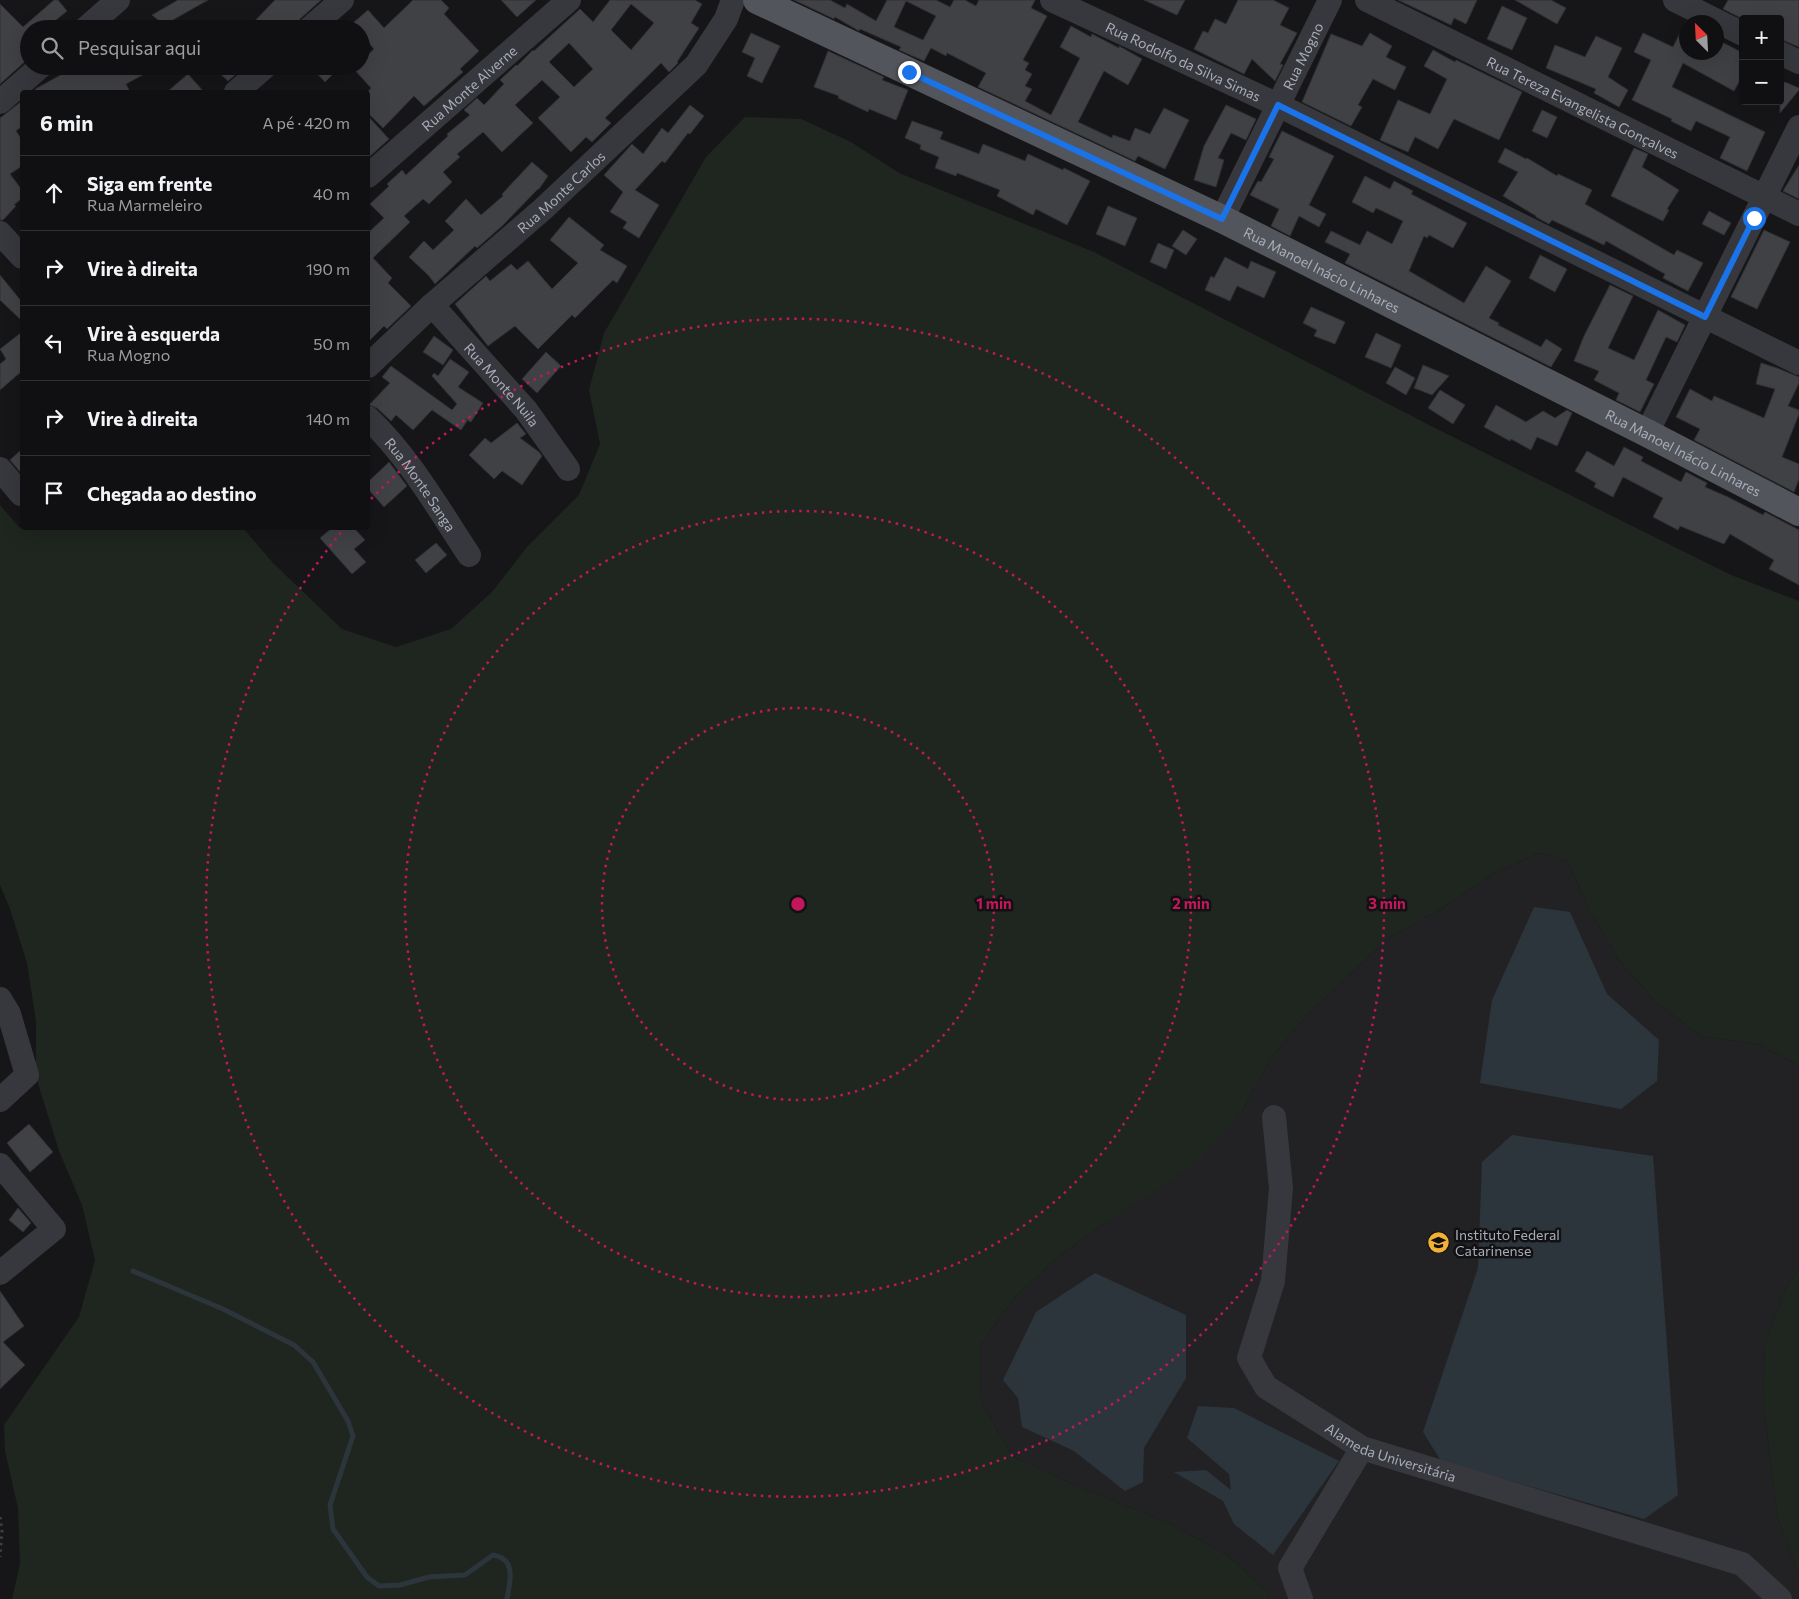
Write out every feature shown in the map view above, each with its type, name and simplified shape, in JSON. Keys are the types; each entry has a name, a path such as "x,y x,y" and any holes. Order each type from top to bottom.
{"main road":[{"name":"Rua Manoel Inácio Linhares","path":"758,0 1222,219 1647,433 1799,512"}],"street":[{"path":"95,20 118,0"},
{"path":"319,20 342,0"},
{"name":"Rua Monte Alverne","path":"370,174 569,0"},
{"name":"Rua Monte Carlos","path":"370,364 432,305 543,209 696,65 726,19 733,0"},
{"name":"Rua Rodolfo da Silva Simas","path":"1052,0 1278,105 1799,364"},
{"name":"Rua Mogno","path":"1222,219 1330,0"},
{"name":"Rua Tereza Evangelista Gonçalves","path":"1367,0 1799,214"},
{"path":"1675,0 1739,32"},
{"path":"1784,55 1799,62"},
{"path":"0,102 31,75"},
{"path":"238,90 256,75"},
{"path":"1647,433 1799,127"},
{"path":"0,233 20,255"},
{"name":"Rua Monte Nuila","path":"432,305 526,410 568,469"},
{"name":"Rua Monte Sanga","path":"370,420 387,437 418,478 469,555"},
{"path":"0,469 20,493"},
{"path":"0,999 9,1014 27,1075 0,1100"},
{"name":"Alameda Universitária","path":"1274,1118 1281,1188 1273,1281 1249,1358 1266,1387 1362,1448 1742,1564 1779,1598"},
{"path":"0,1165 54,1229 0,1273"},
{"path":"1301,1599 1290,1568 1362,1448"}],"path":[{"path":"0,1517 2,1531 0,1556"}],"shaded area":[{"path":"745,117 801,119 851,142 899,173 1094,252 1437,429 1731,575 1799,601 1799,1065 1758,1044 1701,1036 1656,1002 1619,960 1590,911 1567,860 1538,853 1491,875 1441,909 1390,937 1306,1016 1270,1060 1241,1113 1203,1157 1055,1259 1014,1298 980,1346 981,1402 1012,1456 1063,1480 1171,1524 1227,1555 1268,1593 1270,1599 12,1599 20,1564 18,1508 5,1451 4,1425 79,1317 95,1260 82,1205 59,1151 36,1077 36,1022 27,963 10,909 0,885 0,505 20,527 20,530 245,530 273,563 342,629 396,647 451,629 492,592 527,547 579,495 600,444 589,390 604,333 706,157"},
{"name":"Instituto Federal Catarinense","path":"1538,853 1567,860 1590,911 1619,960 1656,1002 1701,1036 1758,1044 1799,1065 1799,1268 1786,1288 1765,1343 1763,1396 1777,1515 1799,1574 1799,1599 1270,1599 1268,1593 1227,1555 1171,1524 1063,1480 1012,1456 981,1402 980,1346 1014,1298 1055,1259 1102,1225 1241,1113 1270,1060 1306,1016 1390,937 1441,909 1491,875"},
{"path":"1534,907 1570,912 1607,994 1659,1040 1657,1081 1621,1109 1480,1083 1492,1000"},
{"path":"1512,1135 1653,1156 1678,1495 1644,1519 1441,1461 1423,1432 1478,1268 1482,1162"},
{"path":"1799,1268 1799,1574 1777,1515 1763,1396 1765,1343 1786,1288"},
{"path":"1095,1273 1186,1315 1186,1378 1144,1448 1143,1482 1125,1491 1074,1451 1022,1427 1018,1398 1003,1380 1036,1312"},
{"path":"1198,1406 1234,1408 1339,1461 1273,1555 1234,1524 1223,1501 1174,1472 1206,1470 1231,1490 1229,1474 1187,1438"}],"building":[{"path":"54,0 58,0 67,11 56,20 31,20"},
{"path":"178,0 208,0 173,20 158,20 152,15"},
{"path":"275,0 321,0 300,20 256,20"},
{"path":"413,0 441,0 449,8 444,14 479,51 460,69 463,72 424,106 414,96 383,128 370,115 371,88 359,75 370,75 370,53 374,49 370,44 370,20 356,20 368,10 384,28"},
{"path":"501,0 536,0 517,17"},
{"path":"610,0 695,0 702,4 691,23 699,28 678,63 669,72 661,63 605,118 611,123 592,142 586,137 571,152 538,118 560,97 542,80 515,105 533,123 502,152 483,132 457,154 460,157 443,172 452,182 429,204 423,199 404,216 410,222 373,258 392,278 388,283 411,306 387,329 384,326 370,340 370,231 384,218 370,204 402,170 406,175 448,136 447,134 470,115 464,110 477,98 484,105 504,84 500,80 580,9 593,22","holes":["631,4 654,23 631,50 611,30","569,43 593,69 574,87 549,62"]},
{"path":"794,0 830,0 845,8 847,4 876,21 887,0 936,0 950,7 954,0 965,0 976,6 979,0 1035,0 1031,8 1047,16 1023,60 1029,63 1025,70 1032,74 1025,86 1032,89 1025,101 1051,115 1080,58 1060,47 1071,26 1091,37 1092,34 1119,48 1119,46 1142,59 1128,85 1104,71 1078,122 1112,138 1113,135 1130,141 1135,128 1150,134 1164,108 1189,120 1165,169 1138,156 1135,161 978,87 986,73 947,53 946,56 931,48 924,61 899,50 901,47 860,29 859,31 835,17 834,19","holes":["906,1 936,16 923,40 894,27"]},
{"path":"1144,0 1185,0 1177,15"},
{"path":"1238,0 1273,0 1289,8 1280,25 1297,33 1280,64 1283,65 1275,81 1252,59 1244,74 1194,49 1203,31 1208,33 1215,19 1226,24"},
{"path":"1398,0 1477,0 1466,24 1454,18 1451,25"},
{"path":"1515,0 1551,0 1566,8 1557,24"},
{"path":"1728,0 1799,0 1799,47 1784,41 1784,15 1739,15 1739,17 1723,9"},
{"path":"0,4 20,24 20,66 0,84"},
{"path":"1502,6 1527,18 1512,50 1487,39"},
{"path":"751,33 780,46 762,83 747,76 755,58 742,52"},
{"path":"1370,33 1392,46 1386,57 1406,67 1395,90 1373,79 1358,105 1362,107 1351,126 1302,102 1331,34 1362,46"},
{"path":"1643,33 1673,47 1679,35 1679,60 1724,60 1724,43 1739,51 1739,82 1734,91 1683,63 1672,87 1765,132 1747,171 1720,158 1730,137 1696,121 1691,131 1671,121 1672,119 1632,100 1651,60 1634,52"},
{"path":"1596,36 1622,48 1608,77 1628,90 1619,107 1594,93 1596,89 1546,68 1555,45 1585,57"},
{"path":"1433,50 1522,92 1499,140 1454,119 1438,149 1415,137 1408,152 1380,140 1398,100 1430,114 1447,79 1424,66"},
{"path":"828,51 884,77 882,80 908,90 896,120 869,109 868,112 838,98 839,96 814,87"},
{"path":"61,75 142,75 126,84 129,90 34,90"},
{"path":"189,75 202,90 169,90"},
{"path":"222,75 235,75 228,81"},
{"path":"318,75 332,75 325,82"},
{"path":"1784,83 1799,88 1799,90 1780,113 1780,105 1784,105"},
{"path":"20,103 20,128 16,131 20,137 20,167 10,174 20,187 20,200 3,220 0,220 0,118"},
{"path":"690,105 704,116 665,163 662,161 635,190 659,205 639,238 623,228 627,222 610,212 623,192 604,175 632,144 643,154 662,128 668,133"},
{"path":"1226,105 1256,119 1246,140 1231,133 1218,158 1224,160 1216,187 1194,180 1204,146"},
{"path":"1542,110 1557,117 1547,138 1532,131"},
{"path":"370,118 389,139 370,156"},
{"path":"912,121 943,132 940,139 979,154 983,144 1025,161 1028,154 1063,170 1064,168 1090,181 1067,225 1036,209 1033,215 997,196 1000,190 957,173 956,176 935,168 939,157 920,149 921,145 905,138"},
{"path":"1282,131 1334,156 1309,205 1326,214 1319,227 1299,216 1290,236 1271,226 1279,209 1250,195 1258,181 1261,182 1274,159 1269,157"},
{"path":"1505,148 1527,158 1557,176 1558,174 1592,190 1585,204 1674,255 1677,250 1703,263 1688,291 1663,278 1665,274 1606,241 1604,245 1552,220 1549,224 1503,196 1518,172 1498,162"},
{"path":"1634,148 1648,154 1642,167 1679,190 1667,209 1669,210 1663,221 1611,196"},
{"path":"532,162 548,176 539,189 502,226 477,248 475,246 435,284 409,257 424,241 433,250 454,230 445,221 466,199 481,215 503,196 502,194"},
{"path":"1799,165 1799,199 1783,191"},
{"path":"1365,176 1390,189 1394,181 1413,191 1411,194 1467,223 1453,248 1429,235 1427,238 1424,236 1409,271 1464,303 1486,266 1511,281 1489,318 1499,323 1498,325 1541,347 1546,339 1562,349 1551,367 1345,263 1350,254 1325,242 1331,231 1360,245 1367,231 1392,244 1403,221 1376,208 1373,213 1352,202"},
{"path":"1108,206 1137,218 1125,246 1096,234"},
{"path":"1709,211 1731,223 1724,235 1702,224"},
{"path":"569,217 604,245 600,250 627,266 617,283 613,280 575,318 572,315 538,349 515,326 488,346 455,304 486,276 490,281 511,264 517,270 528,261 552,289 578,263 550,240"},
{"path":"1183,230 1197,239 1186,255 1172,246"},
{"path":"1764,230 1790,242 1757,309 1731,297"},
{"path":"1158,243 1174,250 1166,269 1150,262"},
{"path":"1540,255 1567,269 1555,292 1529,278"},
{"path":"1225,257 1248,269 1251,261 1276,272 1264,298 1237,286 1230,301 1205,290 1211,276 1214,278"},
{"path":"0,275 20,300 20,319 0,300"},
{"path":"1610,285 1633,296 1608,348 1634,360 1658,310 1685,325 1677,342 1666,337 1646,380 1654,384 1640,412 1616,400 1619,393 1594,380 1599,371 1574,361 1584,336"},
{"path":"1311,307 1345,322 1335,344 1314,336 1317,330 1303,323"},
{"path":"1376,333 1401,345 1391,368 1365,357"},
{"path":"20,334 20,373 0,390 0,364 6,359 0,349"},
{"path":"434,336 453,350 443,365 423,352"},
{"path":"546,352 561,366 537,393 522,379"},
{"path":"450,359 469,372 458,387 483,403 471,422 465,419 467,421 461,430 432,410 413,430 396,415 391,421 377,408 370,405 390,383 382,377 391,366 452,410 457,404 432,376 434,373 438,376"},
{"path":"1761,363 1799,377 1799,383 1788,406 1799,410 1799,414 1782,457 1799,464 1799,479 1794,492 1694,440 1700,429 1676,417 1690,389 1712,401 1714,396 1764,418 1775,389 1756,384"},
{"path":"1423,365 1449,376 1432,395 1414,388"},
{"path":"1395,367 1415,378 1406,395 1386,383"},
{"path":"1440,390 1465,405 1453,424 1428,408"},
{"path":"1496,405 1526,422 1543,411 1555,418 1567,410 1572,413 1557,446 1537,437 1531,450 1484,427"},
{"path":"517,423 526,434 520,438 542,456 522,485 502,471 494,479 469,455 485,438 491,443"},
{"path":"1624,447 1643,457 1641,461 1681,482 1686,472 1707,483 1705,487 1763,515 1765,512 1799,530 1799,585 1769,569 1774,560 1730,534 1724,544 1680,526 1678,530 1653,517 1663,498 1623,477 1613,497 1594,487 1596,483 1575,471 1587,451 1614,466"},
{"path":"20,451 20,472 10,460"},
{"path":"389,462 407,486 384,507 370,491 370,480"},
{"path":"330,530 356,530 365,540 354,549 366,562 352,574 320,538"},
{"path":"436,543 447,555 426,573 415,560"},
{"path":"29,1124 53,1152 30,1172 7,1143"},
{"path":"18,1208 31,1223 23,1232 9,1220"},
{"path":"0,1291 24,1326 3,1342 25,1365 0,1389"}],"waterway":[{"path":"133,1271 223,1309 294,1345 313,1362 348,1421 353,1436 330,1505 333,1529 367,1577 379,1586 400,1585 429,1577 465,1575 493,1555 501,1557 509,1566 510,1578 507,1599"}],"place":[{"name":"Instituto Federal Catarinense","path":"1439,1242"}],"route":[{"path":"909,72 1222,219 1278,105 1705,317 1754,218"}]}
